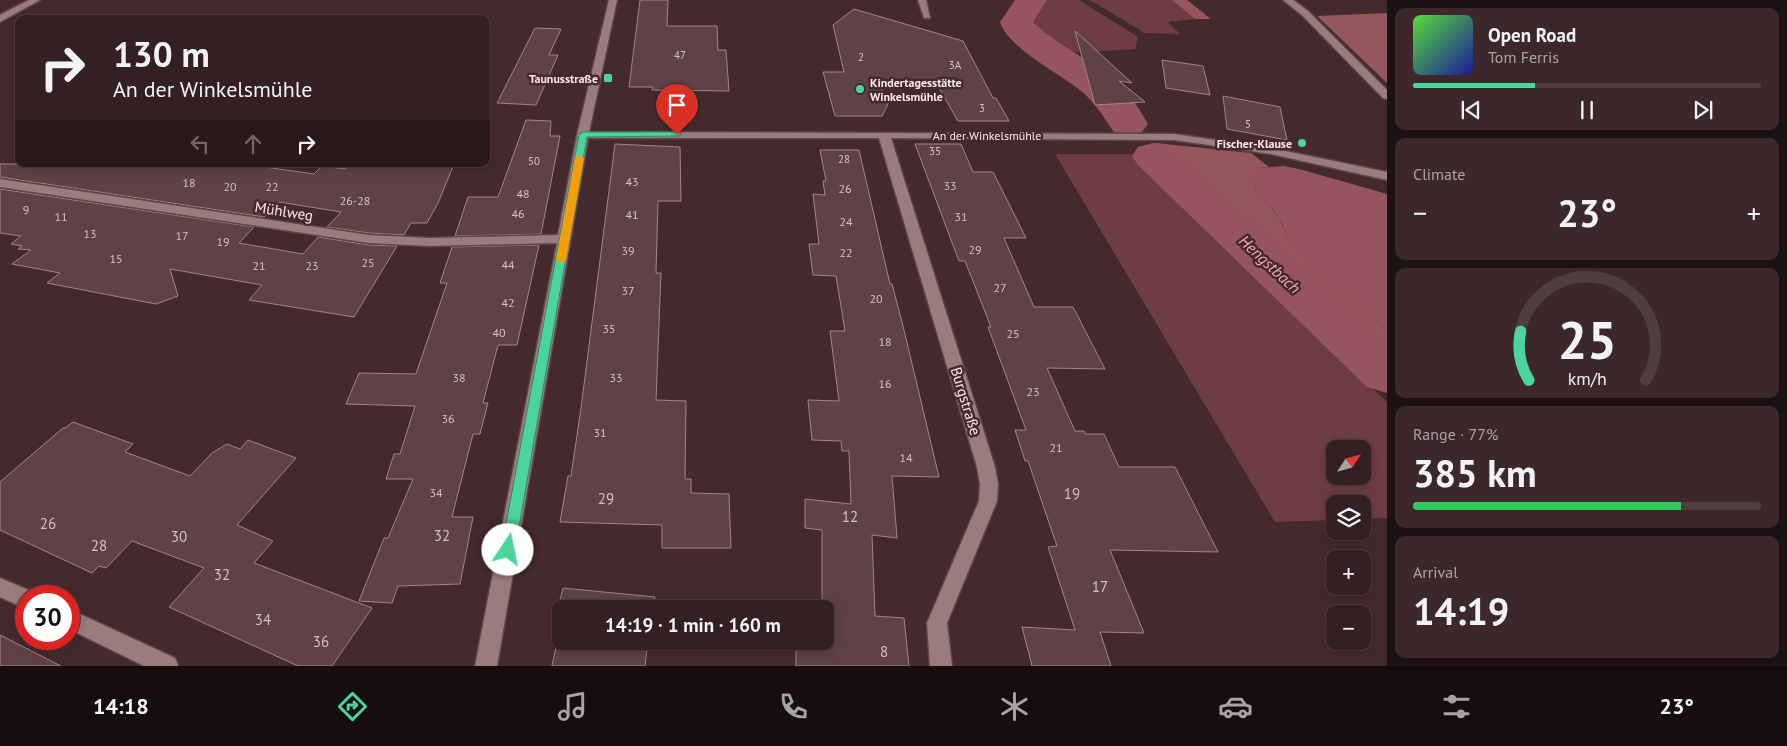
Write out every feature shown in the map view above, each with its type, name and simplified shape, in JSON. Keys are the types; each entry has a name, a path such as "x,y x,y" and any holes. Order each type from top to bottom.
{"street":[{"path":"0,19 36,0"},
{"path":"486,666 583,135 607,25 611,16 613,0"},
{"path":"922,0 927,16"},
{"path":"1287,0 1305,13 1387,96"},
{"name":"An der Winkelsmühle","path":"583,135 1174,137 1271,151 1387,176"},
{"name":"Burgstraße","path":"884,135 989,484 988,501 937,622 941,666"},
{"name":"Mühlweg","path":"0,183 369,239 430,242 565,239"},
{"path":"0,587 15,594"},
{"path":"80,625 167,666"}],"shaded area":[{"path":"1045,0 1079,0 1138,37 1135,49 1066,53 1029,24"},
{"path":"1090,0 1172,0 1195,19 1168,22 1180,34 1145,33"},
{"path":"1172,0 1187,0 1211,19 1195,19"},
{"path":"1387,13 1387,83 1317,16"},
{"path":"1156,143 1251,153 1269,167 1259,168 1255,190 1279,217 1288,241 1323,278 1387,330 1387,387 1158,168 1140,147"},
{"path":"1055,154 1135,154 1219,242 1387,402 1387,518 1371,519 1371,495 1326,495 1326,520 1275,522"},
{"path":"1284,166 1387,194 1387,330 1336,290 1312,268 1290,244 1278,216 1256,191 1253,185 1252,172 1259,168"}],"building":[{"path":"640,0 668,0 667,26 717,26 718,50 726,50 729,91 652,90 653,87 629,87"},
{"path":"854,9 963,41 993,98 996,98 1009,121 958,121 935,81 879,82 888,104 882,116 835,116 823,72 844,72 833,25"},
{"path":"535,28 561,29 549,55 558,55 536,105 497,103"},
{"path":"1075,31 1132,83 1119,81 1145,102 1095,105"},
{"path":"1162,60 1203,66 1210,95 1166,88"},
{"path":"1223,96 1280,107 1287,140 1227,129"},
{"path":"526,120 551,121 550,136 560,136 541,234 455,236 468,197 498,197"},
{"path":"615,144 680,147 681,201 658,201 656,273 661,273 656,400 686,401 685,479 691,479 691,493 729,494 731,548 662,548 662,525 560,522 568,476 571,476 581,408"},
{"path":"915,144 961,144 973,172 993,172 1026,238 1004,238 1034,307 1073,307 1105,369 1047,368 1075,431 1084,431 1085,434 1104,434 1119,467 1175,467 1218,552 1110,550 1144,633 1100,632 1111,666 1032,666 1022,627 1075,630 1048,547 1057,546 1028,461 1025,461 1015,430 1026,430 988,327 991,327 965,261 959,261"},
{"path":"820,150 859,150 890,284 892,284 904,330 939,477 892,476 897,538 872,535 875,616 904,618 909,666 796,666 796,650 834,650 834,600 822,600 822,530 805,528 805,499 851,504 849,451 842,451 841,441 812,440 808,400 839,401 830,331 845,331 836,276 813,275 809,244 819,244 813,194 825,195 823,181 826,181"},
{"path":"0,164 15,164 15,167 265,167 314,174 321,167 345,169 347,167 453,167 438,203 427,223 411,223 404,235 369,233 327,227 341,212 279,202 264,217 0,177"},
{"path":"0,189 254,227 239,243 303,254 318,237 369,245 397,246 354,317 249,300 262,285 170,269 178,296 156,304 47,283 60,273 12,264 31,250 18,249 22,246 11,244 21,236 0,233"},
{"path":"539,245 517,345 498,345 483,403 488,403 480,434 473,434 452,517 473,517 460,584 398,586 392,603 359,601 384,538 388,538 413,479 386,479 394,454 400,454 415,406 346,404 359,373 416,374 447,283 440,283 452,247"},
{"path":"73,422 133,444 125,452 190,476 212,453 227,444 240,449 248,440 296,458 237,525 273,541 254,563 372,608 332,666 298,666 169,607 204,568 132,541 106,568 99,566 92,573 0,530 0,482 63,428"},
{"path":"563,588 655,597 654,600 560,600"},
{"path":"0,635 15,643 15,650 30,650 61,666 0,666"},
{"path":"555,650 647,650 645,666 552,666"}],"waterway":[{"name":"Hengstbach","path":"1031,0 1016,22 1017,25 1045,50 1078,71 1108,94 1128,124"},
{"name":"Hengstbach","path":"1153,156 1387,372"}],"slow traffic":[{"path":"561,260 579,158"}],"place":[{"name":"Taunusstraße","path":"608,78"},
{"name":"Kindertagesstätte Winkelsmühle","path":"860,89"},
{"name":"Fischer-Klause","path":"1302,143"}],"route":[{"path":"508,550 583,135 677,135"}]}
